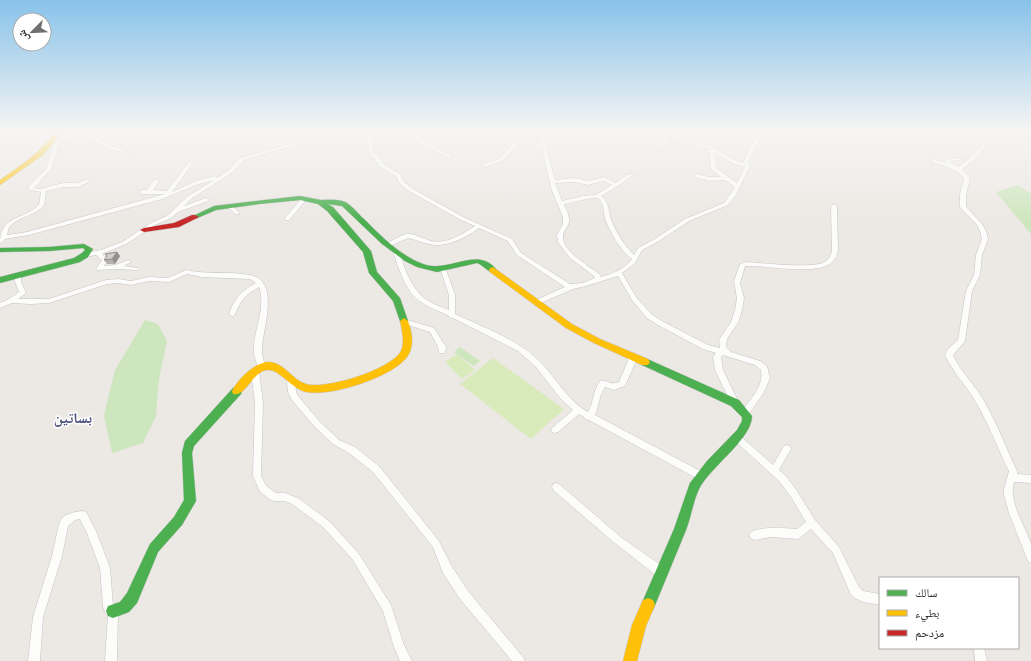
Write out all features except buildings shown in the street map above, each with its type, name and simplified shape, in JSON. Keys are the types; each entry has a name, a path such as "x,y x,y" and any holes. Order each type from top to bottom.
{"street":[{"path":"0,183 32,161"},
{"path":"50,161 48,169 31,187 32,189 42,190 63,184 78,185 88,181"},
{"path":"0,280 70,262 124,243 153,224 166,219 189,198 231,171 240,161"},
{"path":"379,161 381,165 398,175 404,185 448,211 510,240 519,254 572,287"},
{"path":"484,166 499,161"},
{"path":"548,161 554,182 554,188 562,203 566,222 559,234 561,242 567,250 597,275 598,280"},
{"path":"713,161 714,169 737,186"},
{"path":"732,161 748,166"},
{"path":"536,303 572,287 619,273 629,266 640,249 657,240 687,220 724,205 733,195 748,166 746,161"},
{"path":"935,161 940,164 948,164 962,172"},
{"path":"970,161 959,168 967,178 963,195 963,207 979,224 985,239 978,255 977,275 968,295 962,341 950,352 949,355 953,364 969,384 981,403 1013,471 1013,478 1008,488 1010,505 1031,558"},
{"path":"170,193 191,163"},
{"path":"562,203 597,196 630,175"},
{"path":"696,176 709,179 726,178"},
{"path":"2,239 27,234 170,193 202,181 220,178"},
{"path":"554,182 574,180 585,183 604,179 616,184"},
{"path":"149,192 156,181"},
{"path":"2,239 6,228 10,223 40,208 43,202 44,192 42,190"},
{"path":"142,192 170,193"},
{"path":"597,196 605,205 609,222 626,250 630,256 635,258"},
{"path":"144,230 176,225 209,209 221,206 234,210 266,201 304,198 320,202 335,202 344,204 396,251 430,268 443,268 472,262 483,262 536,303 569,326 735,403"},
{"path":"287,219 304,198"},
{"path":"176,211 206,200"},
{"path":"113,611 124,607 132,598 154,548 178,521 190,501 187,453 189,444 233,394 259,369 268,366 275,367 291,382 298,386 309,388 329,387 361,378 387,368 399,359 408,344 408,332 396,298 376,278 372,271 371,257 337,215 320,202"},
{"path":"724,353 722,342 736,320 740,306 740,294 737,284 742,265 811,267 827,263 833,257 835,252 834,206"},
{"path":"388,245 407,236 433,243 443,243 460,237 479,226"},
{"path":"0,250 49,249 84,246 89,249 85,256"},
{"path":"396,251 407,281 413,290 429,305 521,349 540,365 560,393 578,410 588,417 701,476"},
{"path":"98,253 105,260 99,269 116,267 136,269"},
{"path":"116,267 128,262"},
{"path":"443,268 452,295 452,316"},
{"path":"11,301 26,303 49,301 106,282 118,281 131,283 149,279 169,280 186,272 198,275 250,277 257,280 265,298 258,353 259,403 257,476 263,489 274,497 285,497 295,501 326,524 356,557 387,609 399,647 406,661"},
{"path":"619,273 634,298 649,316 706,347 758,362 764,370 765,378 759,396 745,413"},
{"path":"0,306 23,293 18,282 18,275"},
{"path":"232,314 234,306 245,291 259,284"},
{"path":"404,321 432,330 442,347 442,351"},
{"path":"630,661 639,625 680,529 694,487 701,476 737,438 747,421 745,413 735,403 719,370 717,356 724,353"},
{"path":"588,417 597,401 599,387 603,383 614,387 622,384 632,361 631,356"},
{"path":"291,382 292,392 295,398 317,424 336,442 352,450 371,466 395,492 436,544 447,569 464,595 519,661"},
{"path":"555,430 578,410"},
{"path":"737,438 763,459 788,485 812,524 823,534 836,550 855,591 860,596 879,599"},
{"path":"774,471 787,449"},
{"path":"1013,478 1031,479"},
{"path":"556,487 619,541 661,572"},
{"path":"34,661 38,617 57,556 64,524 66,520 71,517 83,515 88,522 105,568 108,606 109,609 113,611"},
{"path":"754,535 771,532 798,534 812,524"},
{"path":"112,661 113,611"},
{"path":"979,649 981,661"}],"green space":[{"path":"1018,185 1031,194 1031,234 996,192"},
{"path":"145,320 158,324 167,341 159,379 156,416 143,443 112,453 104,415 115,370"},
{"path":"460,347 480,361 474,366 454,352"},
{"path":"457,354 475,370 462,379 445,362"},
{"path":"493,358 564,409 531,439 460,384"}],"traffic: fast":[{"path":"195,217 214,208 259,202 300,198 320,202 330,209 367,251 373,273 397,300 404,321"},
{"path":"320,202 335,202 344,204 396,252 420,266 432,269 443,269 477,261 483,262 493,270"},
{"path":"0,250 49,249 84,246 89,249 85,255 77,260 0,280"},
{"path":"645,362 735,403 747,416 747,421 741,433 711,464 694,487 680,529 648,605"},
{"path":"113,611 124,607 132,598 154,548 178,521 190,501 187,453 189,444 237,391"}],"traffic: slow":[{"path":"0,183 31,161"},
{"path":"493,270 569,326 597,341 645,362"},
{"path":"237,391 247,379 260,368 265,366 279,369 301,386 316,389 343,384 373,374 387,368 404,354 407,346 407,333 404,321"},
{"path":"630,661 639,625 648,605"}],"traffic: jam":[{"path":"144,230 176,225 195,217"}],"district":[{"name":"بساتين","path":"73,417"}]}
